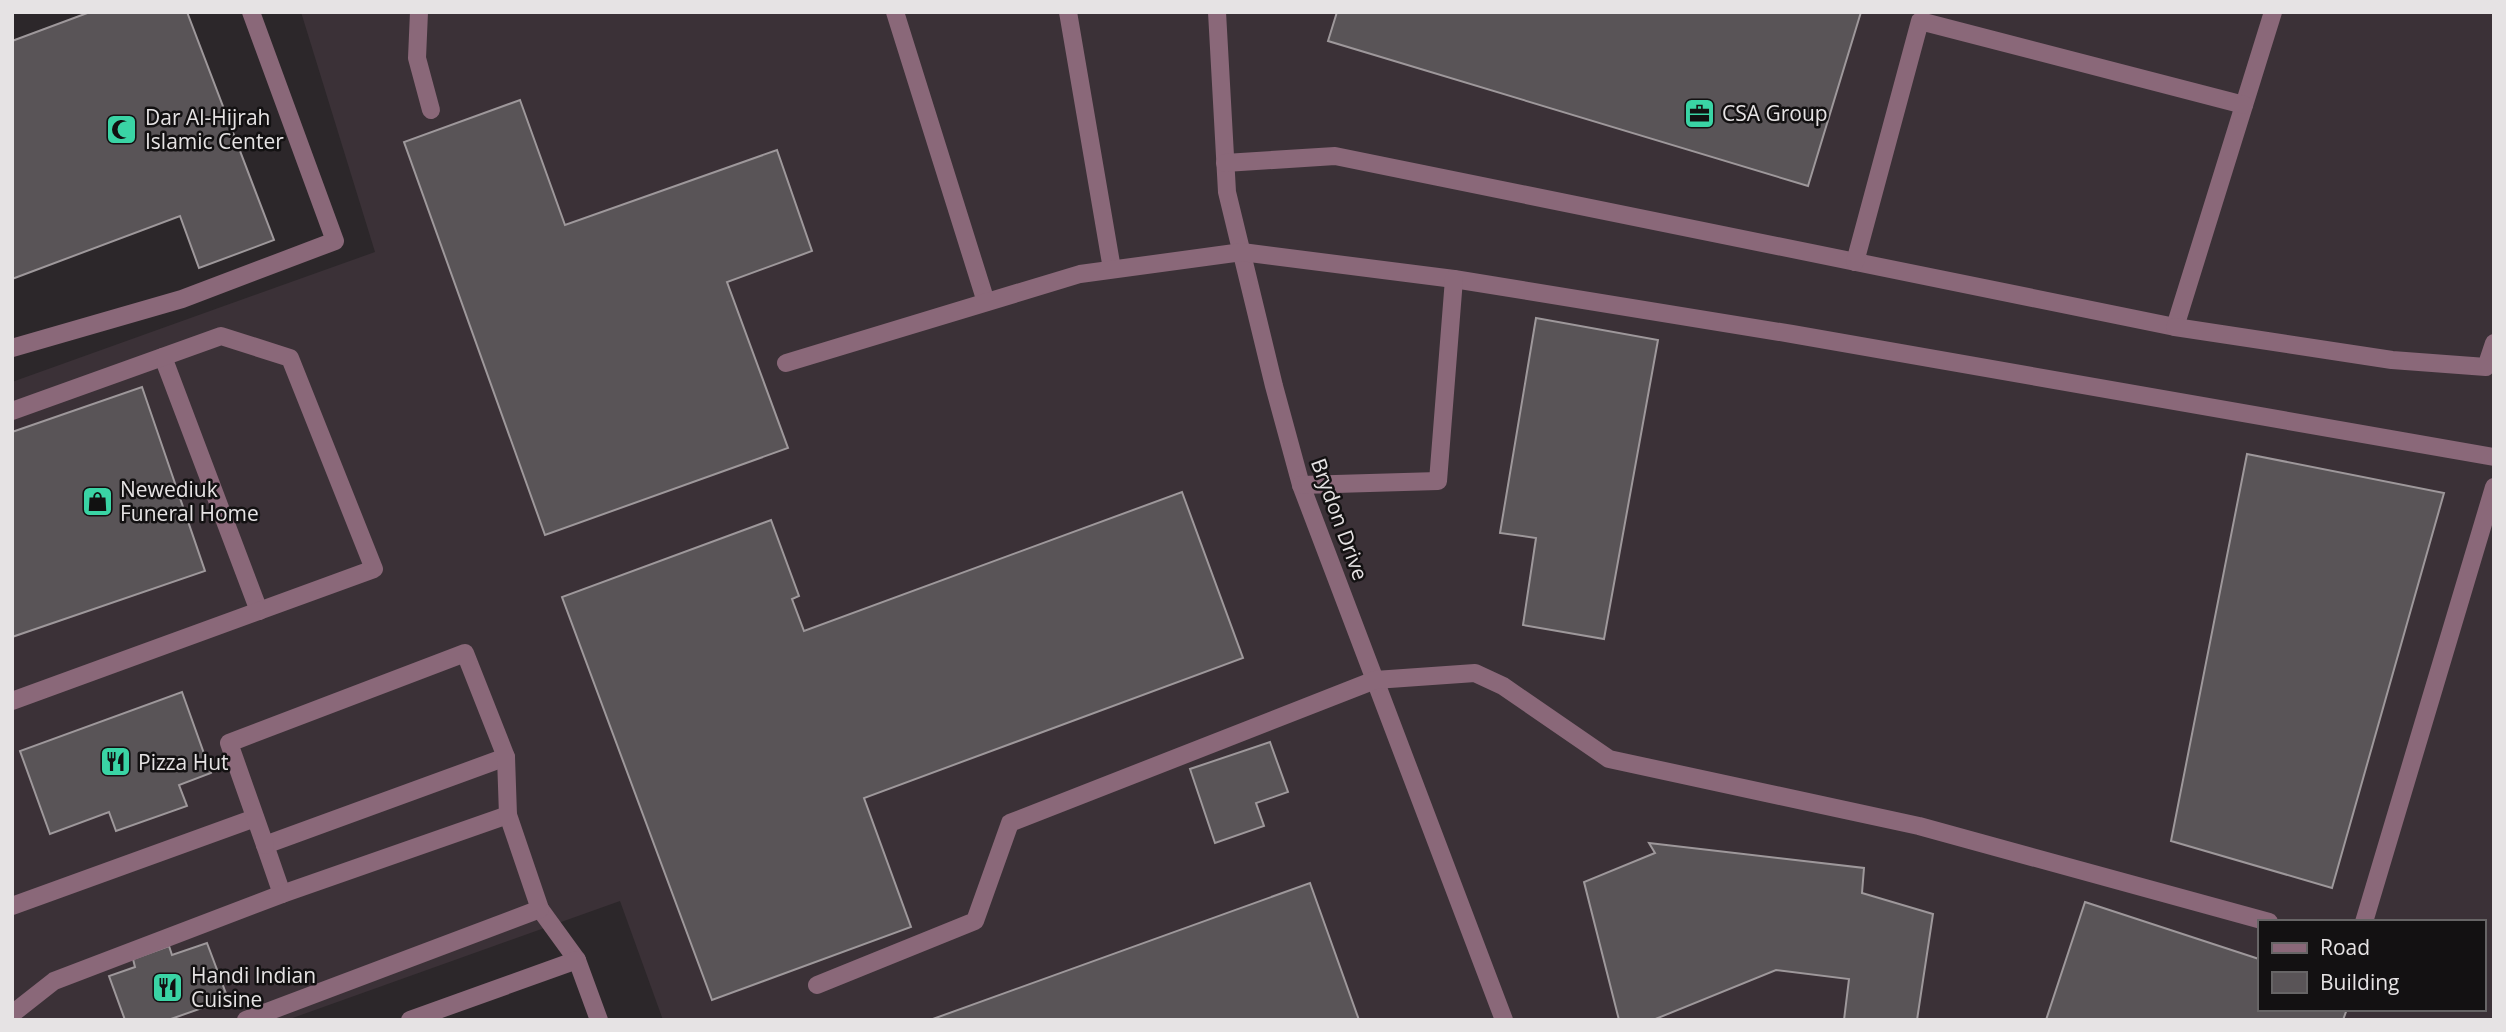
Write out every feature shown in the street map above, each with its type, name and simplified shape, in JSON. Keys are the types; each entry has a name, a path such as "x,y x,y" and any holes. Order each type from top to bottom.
{"street":[{"path":"12,348 182,299 335,241 251,12"},
{"path":"419,12 417,58 431,110"},
{"path":"895,12 986,302"},
{"path":"1068,12 1112,270"},
{"name":"Brydon Drive","path":"1217,12 1227,192 1301,485 1504,1020"},
{"path":"2175,327 2273,12"},
{"path":"1854,262 1920,21 2244,105"},
{"path":"1225,163 1335,156 2175,327 2392,360 2486,367 2494,343"},
{"path":"786,363 1080,274 1242,252 1454,278 1793,334 2494,457"},
{"path":"1301,485 1438,481 1454,278"},
{"path":"12,411 222,336 290,358 374,569 12,701"},
{"path":"163,357 259,611"},
{"path":"2365,920 2494,487"},
{"path":"282,894 229,743 465,653 506,757 508,815 540,909 577,960 599,1020"},
{"path":"817,985 975,922 1010,823 1375,680 1475,673 1503,686 1609,759 1919,826 2262,920"},
{"path":"264,845 506,757"},
{"path":"12,1014 54,981 282,894 508,815"},
{"path":"12,906 255,818"},
{"path":"246,1020 540,909"},
{"path":"410,1020 577,960"}],"shaded area":[{"path":"301,12 2494,12 2494,1020 663,1020 620,901 287,1020 12,1020 12,382 375,252"}],"building":[{"name":"Dar Al-Hijrah Islamic Center","path":"90,12 187,12 274,240 199,268 180,216 12,279 12,41"},
{"name":"CSA Group","path":"1337,12 1861,12 1808,186 1328,41"},
{"path":"520,100 565,225 777,150 812,251 727,282 788,448 545,535 404,142"},
{"path":"1536,318 1658,340 1604,639 1523,625 1536,538 1500,533"},
{"name":"Newediuk Funeral Home","path":"142,387 205,571 12,637 12,432"},
{"path":"2247,454 2444,493 2332,888 2171,841"},
{"path":"1182,492 1243,658 864,798 911,927 712,1000 562,597 771,520 799,596 792,599 804,631"},
{"name":"Pizza Hut","path":"182,692 211,773 179,785 187,806 116,831 109,812 50,834 20,751"},
{"path":"1270,742 1288,792 1256,803 1264,826 1215,843 1190,769"},
{"path":"1649,843 1864,868 1862,893 1933,914 1917,1020 1844,1020 1849,979 1776,970 1653,1020 1619,1020 1584,882 1655,853"},
{"path":"1310,883 1359,1020 930,1020"},
{"path":"2085,902 2258,959 2258,1011 2346,1011 2343,1020 2046,1020"},
{"name":"Handi Indian Cuisine","path":"207,943 228,999 168,1020 125,1020 109,976 135,967 133,959 169,946 172,955"}],"place":[{"name":"CSA Group","path":"1699,113"},
{"name":"Dar Al-Hijrah Islamic Center","path":"122,129"},
{"name":"Newediuk Funeral Home","path":"97,501"},
{"name":"Pizza Hut","path":"115,762"},
{"name":"Handi Indian Cuisine","path":"168,987"}]}
